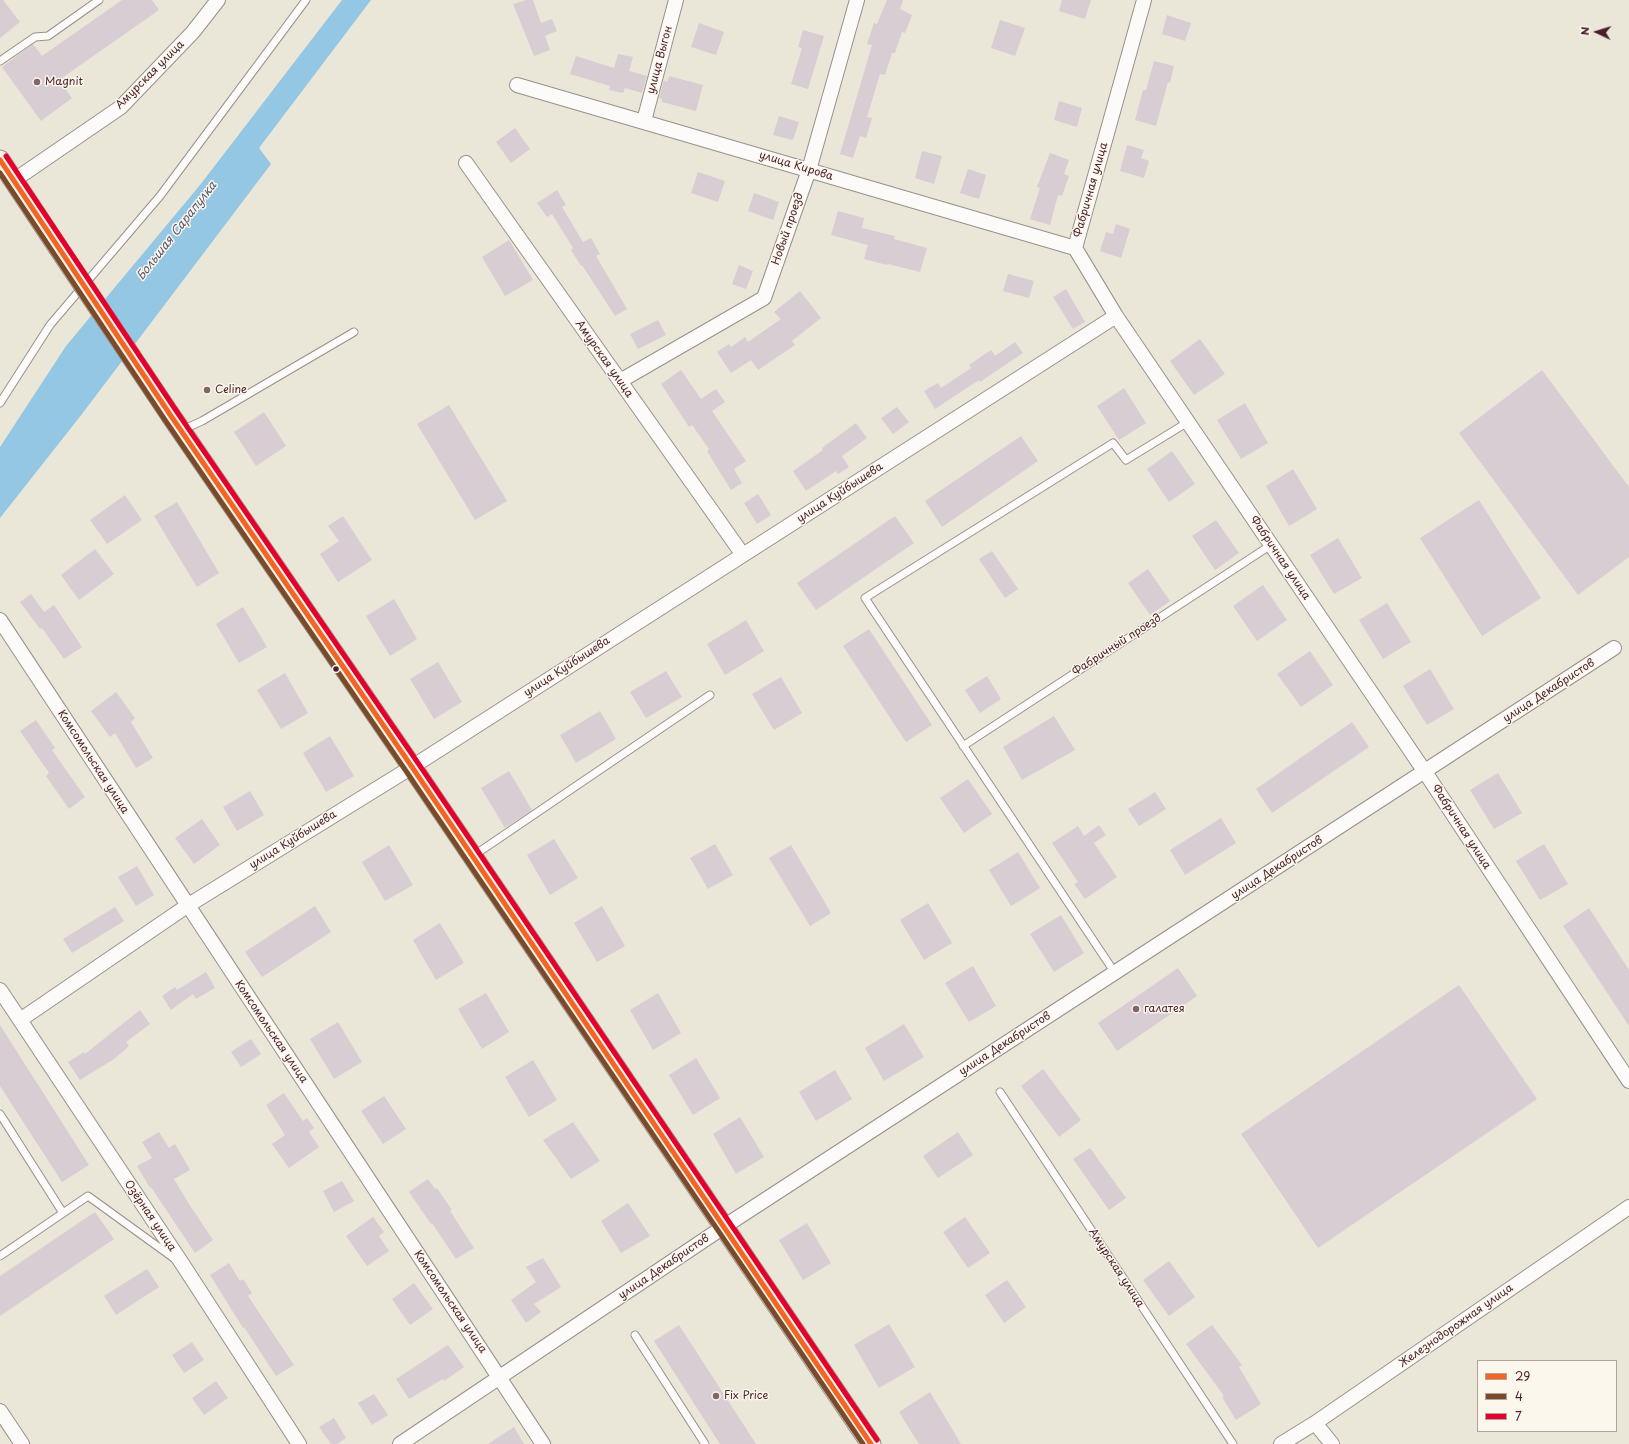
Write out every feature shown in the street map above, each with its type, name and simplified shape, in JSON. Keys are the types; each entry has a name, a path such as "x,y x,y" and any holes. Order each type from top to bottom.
{"main road":[{"path":"0,160 176,423 473,856 871,1444"}],"street":[{"name":"Амурская улица","path":"13,181 121,107 193,32 218,0"},
{"name":"улица Выгон","path":"644,121 676,0"},
{"name":"Новый проезд","path":"620,381 764,298 809,170 857,0"},
{"name":"Фабричная улица","path":"1144,0 1075,248 1116,316 1425,772 1629,1081"},
{"name":"улица Кирова","path":"517,85 1075,248"},
{"name":"Амурская улица","path":"466,163 743,555"},
{"name":"улица Куйбышева","path":"20,1020 187,906 412,767 1116,316"},
{"name":"Комсомольская улица","path":"0,620 542,1444"},
{"name":"улица Декабристов","path":"400,1444 724,1226 1614,648"},
{"name":"Озёрная улица","path":"0,990 183,1265 299,1444"},
{"name":"Железнодорожная улица","path":"1281,1444 1315,1423 1629,1207"},
{"path":"0,1411 22,1444"},
{"path":"1315,1423 1332,1444"}],"lane":[{"path":"0,62 35,37 48,36 98,0"},
{"path":"0,403 50,325 160,196 306,0"},
{"path":"176,423 202,421 354,332"},
{"path":"1115,973 865,598 1113,443 1126,460 1188,422"},
{"name":"Фабричный проезд","path":"963,746 1271,545"},
{"path":"473,856 710,695"},
{"name":"Амурская улица","path":"1000,1092 1233,1444"},
{"path":"0,1114 63,1213"},
{"path":"0,1256 88,1196 183,1265"},
{"path":"635,1335 705,1444"}],"water":[{"name":"Большая Сарапулка","path":"342,0 371,0 259,148 271,164 82,414 0,518 0,447 66,346 200,185"}],"building":[{"path":"0,0 3,0 20,22 0,38"},
{"path":"122,0 152,0 159,10 59,80 72,98 41,121 2,67 33,44 42,56"},
{"path":"526,0 533,0 541,23 552,19 557,31 545,36 550,50 534,56 513,4"},
{"path":"887,0 903,0 900,9 912,15 905,33 902,32 895,53 892,53 885,75 880,74 867,117 872,118 866,138 860,136 853,158 840,154 872,45 867,44 874,23 877,24"},
{"path":"1062,0 1091,0 1085,19 1059,11"},
{"path":"1167,15 1191,23 1185,41 1162,34"},
{"path":"1000,20 1025,28 1015,56 991,48"},
{"path":"699,23 724,32 716,55 691,47"},
{"path":"803,30 824,36 808,89 791,84 802,48 798,47"},
{"path":"618,54 633,57 629,71 647,76 642,93 625,88 623,93 609,90 610,86 570,74 576,56 614,68"},
{"path":"1154,61 1174,66 1156,126 1135,120 1143,90 1146,90"},
{"path":"669,76 703,85 696,111 662,102 662,99 659,98 664,80 667,82"},
{"path":"1059,101 1082,108 1077,127 1054,120"},
{"path":"779,116 799,122 793,140 773,135"},
{"path":"515,128 530,149 511,163 496,142"},
{"path":"1127,145 1144,150 1141,158 1149,161 1144,178 1120,171"},
{"path":"922,151 942,156 934,184 915,178"},
{"path":"1050,153 1069,160 1064,174 1069,176 1062,196 1058,195 1050,225 1030,219 1040,188 1037,187"},
{"path":"968,169 986,175 979,199 960,193"},
{"path":"698,172 725,181 718,202 691,193"},
{"path":"557,190 566,205 562,207 583,242 591,238 600,254 596,256 627,309 615,316 571,250 573,248 552,214 547,217 537,203"},
{"path":"754,193 779,202 773,220 748,211"},
{"path":"838,211 864,218 862,228 895,236 894,239 927,248 920,272 864,259 868,245 831,235"},
{"path":"1116,224 1130,229 1121,258 1100,251 1106,232 1113,234"},
{"path":"509,240 533,280 505,296 482,257"},
{"path":"739,265 753,271 746,289 732,284"},
{"path":"1008,274 1034,281 1029,298 1003,291"},
{"path":"1066,289 1085,322 1073,329 1053,297"},
{"path":"800,291 821,318 792,341 795,345 758,370 751,360 731,373 717,352 729,344 731,347 745,337 748,342 781,319 774,312"},
{"path":"658,320 666,335 638,349 630,334"},
{"path":"1200,339 1225,374 1194,395 1170,361"},
{"path":"1015,342 1023,353 980,382 979,380 935,409 924,391 938,383 941,388 971,368 969,365 991,350 995,356"},
{"path":"681,370 701,399 716,389 725,402 712,411 746,461 734,469 742,483 731,490 707,451 709,449 692,425 689,427 661,384"},
{"path":"1542,370 1629,487 1629,557 1578,595 1459,433"},
{"path":"1124,388 1146,423 1119,440 1097,406"},
{"path":"1245,403 1268,443 1241,459 1217,420"},
{"path":"449,405 507,501 475,520 417,424"},
{"path":"897,407 909,422 893,434 881,418"},
{"path":"264,412 286,446 256,466 234,432"},
{"path":"856,423 867,438 842,456 849,467 838,474 836,471 806,491 793,471 823,450 822,448"},
{"path":"1021,436 1038,461 942,527 925,501"},
{"path":"1172,451 1195,484 1169,502 1147,469"},
{"path":"1293,469 1317,509 1289,526 1266,486"},
{"path":"758,494 771,515 757,524 744,503"},
{"path":"125,495 142,520 107,544 90,520"},
{"path":"1479,500 1541,598 1482,636 1420,538"},
{"path":"177,502 219,573 197,587 154,516"},
{"path":"343,516 372,560 338,582 320,554 339,541 328,526"},
{"path":"895,516 914,543 816,610 797,583"},
{"path":"1216,520 1239,553 1215,570 1192,536"},
{"path":"1338,538 1362,578 1334,594 1310,555"},
{"path":"95,549 114,574 79,600 61,575"},
{"path":"992,551 1018,589 1005,598 979,559"},
{"path":"1148,569 1170,601 1150,615 1128,583"},
{"path":"1263,585 1287,620 1257,641 1233,606"},
{"path":"31,594 44,612 54,605 82,647 64,659 42,628 40,629 20,602"},
{"path":"394,599 417,639 390,656 366,616"},
{"path":"1387,603 1411,642 1383,659 1359,620"},
{"path":"243,607 267,647 239,663 216,624"},
{"path":"746,620 764,651 725,675 707,644"},
{"path":"869,629 932,725 906,742 843,646"},
{"path":"1310,651 1333,685 1301,707 1277,674"},
{"path":"438,662 462,702 434,719 410,679"},
{"path":"1430,669 1454,709 1427,725 1403,686"},
{"path":"666,671 682,697 646,718 630,692"},
{"path":"285,673 308,713 281,729 257,690"},
{"path":"987,676 1001,699 980,713 965,690"},
{"path":"781,677 802,713 774,730 752,694"},
{"path":"116,692 135,718 131,722 153,758 136,768 115,733 110,737 91,711"},
{"path":"600,711 616,739 576,763 560,735"},
{"path":"1054,716 1075,750 1022,780 1003,747"},
{"path":"36,720 55,748 52,750 85,797 69,809 46,776 49,773 20,731"},
{"path":"1352,722 1369,747 1272,813 1256,789"},
{"path":"330,736 354,776 326,792 303,753"},
{"path":"509,771 532,810 505,828 481,788"},
{"path":"1498,773 1522,813 1494,829 1470,790"},
{"path":"968,779 992,814 964,833 940,798"},
{"path":"250,791 264,815 237,831 223,807"},
{"path":"1155,792 1166,809 1139,826 1128,809"},
{"path":"1221,818 1236,843 1185,875 1170,850"},
{"path":"202,819 220,845 194,864 175,838"},
{"path":"1099,825 1106,835 1094,843 1117,877 1085,899 1074,884 1078,882 1052,843 1078,826 1084,836"},
{"path":"554,839 578,878 550,895 527,855"},
{"path":"715,844 733,875 708,889 690,858"},
{"path":"1544,844 1568,884 1540,900 1516,861"},
{"path":"389,845 413,885 385,901 362,862"},
{"path":"791,845 831,913 810,926 769,858"},
{"path":"1018,852 1040,888 1011,906 989,870"},
{"path":"137,866 154,895 136,906 118,877"},
{"path":"928,903 952,943 924,960 900,920"},
{"path":"315,906 331,932 262,977 245,952"},
{"path":"602,906 625,946 597,962 574,923"},
{"path":"115,907 124,921 72,953 63,939"},
{"path":"1589,908 1629,970 1629,1026 1563,926"},
{"path":"1061,915 1084,953 1054,972 1030,934"},
{"path":"440,923 464,963 436,980 413,940"},
{"path":"973,966 996,1006 969,1022 945,983"},
{"path":"1178,968 1197,996 1117,1051 1098,1023"},
{"path":"206,972 215,988 196,999 193,994 171,1010 162,996 175,987 177,990"},
{"path":"1459,985 1537,1099 1318,1248 1241,1134"},
{"path":"486,993 509,1032 482,1049 458,1009"},
{"path":"658,993 681,1033 653,1050 630,1010"},
{"path":"140,1010 150,1024 126,1042 129,1046 114,1059 80,1080 68,1062 84,1052 85,1054"},
{"path":"338,1022 362,1062 334,1079 310,1039"},
{"path":"904,1024 924,1057 884,1081 865,1048"},
{"path":"0,1025 89,1165 62,1182 0,1086"},
{"path":"251,1039 261,1054 241,1067 231,1052"},
{"path":"696,1058 720,1098 693,1115 669,1075"},
{"path":"533,1060 557,1100 529,1117 505,1077"},
{"path":"1043,1069 1081,1120 1059,1137 1021,1086"},
{"path":"835,1070 852,1099 816,1121 799,1092"},
{"path":"284,1093 303,1121 307,1118 314,1128 309,1132 319,1147 289,1168 272,1144 285,1135 266,1105"},
{"path":"384,1096 406,1129 383,1144 361,1111"},
{"path":"740,1117 764,1157 736,1174 713,1134"},
{"path":"573,1122 600,1161 571,1179 543,1140"},
{"path":"159,1132 169,1148 175,1144 190,1170 174,1179 213,1240 195,1253 151,1187 150,1188 137,1166 152,1158 142,1142"},
{"path":"958,1132 973,1155 938,1178 923,1156"},
{"path":"1090,1148 1126,1198 1109,1210 1073,1159"},
{"path":"428,1179 435,1189 437,1188 452,1210 450,1211 474,1248 456,1259 409,1192"},
{"path":"342,1181 354,1201 334,1212 323,1191"},
{"path":"628,1203 650,1236 621,1253 601,1221"},
{"path":"95,1212 114,1239 0,1316 0,1276"},
{"path":"373,1217 384,1232 379,1236 389,1251 367,1266 346,1236"},
{"path":"965,1217 990,1253 968,1268 943,1232"},
{"path":"807,1223 831,1263 803,1280 779,1240"},
{"path":"543,1258 561,1287 534,1304 541,1312 526,1323 511,1300 536,1282 526,1267"},
{"path":"1169,1261 1195,1297 1169,1316 1143,1280"},
{"path":"229,1263 240,1281 243,1279 252,1293 248,1296 294,1365 276,1376 244,1327 243,1328 210,1275"},
{"path":"147,1269 159,1287 116,1315 104,1296"},
{"path":"1007,1280 1026,1307 1004,1323 985,1295"},
{"path":"414,1283 433,1309 410,1325 392,1299"},
{"path":"889,1324 915,1367 879,1388 854,1345"},
{"path":"679,1325 756,1444 720,1444 654,1341"},
{"path":"1212,1325 1242,1365 1239,1367 1261,1404 1236,1420 1222,1397 1224,1396 1186,1344"},
{"path":"192,1342 204,1360 184,1373 172,1355"},
{"path":"448,1345 464,1367 444,1381 443,1379 409,1399 396,1379"},
{"path":"216,1381 228,1398 204,1415 192,1398"},
{"path":"930,1392 961,1444 919,1444 899,1412"},
{"path":"374,1394 388,1415 372,1425 358,1403"},
{"path":"334,1418 346,1438 337,1444 331,1444 319,1427"},
{"path":"514,1427 524,1444 488,1444"}],"transit line":[{"name":"7","path":"6,156 177,412 418,763 877,1440"},
{"name":"29","path":"0,160 171,416 412,767 871,1444"},
{"name":"4","path":"0,173 165,420 406,771 863,1444"}],"place":[{"name":"Magnit","path":"37,82"},
{"name":"Celine","path":"207,390"},
{"name":"галатея","path":"1136,1009"},
{"name":"Fix Price","path":"716,1396"}]}
